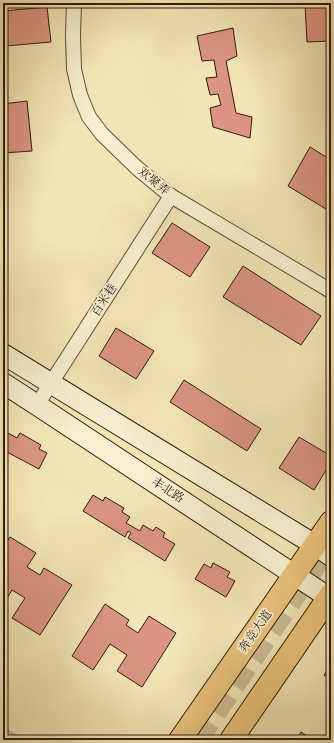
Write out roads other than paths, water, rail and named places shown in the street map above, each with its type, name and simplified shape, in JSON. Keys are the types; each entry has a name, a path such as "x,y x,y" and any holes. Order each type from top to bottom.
{"main road":[{"path":"3,354 323,550"},
{"name":"丰北路","path":"3,383 330,597"},
{"name":"奔竞大道","path":"180,740 295,574 323,550 331,522"},
{"path":"231,740 330,597"}],"street":[{"name":"欢聚弄","path":"74,3 72,35 74,69 80,95 89,117 102,134 138,168 171,196 331,291"},
{"name":"百米巷","path":"37,405 171,196"}],"waterway":[{"path":"3,733 14,740"}],"tunnel":[{"path":"197,740 331,542"},
{"path":"311,599 331,570"}]}
